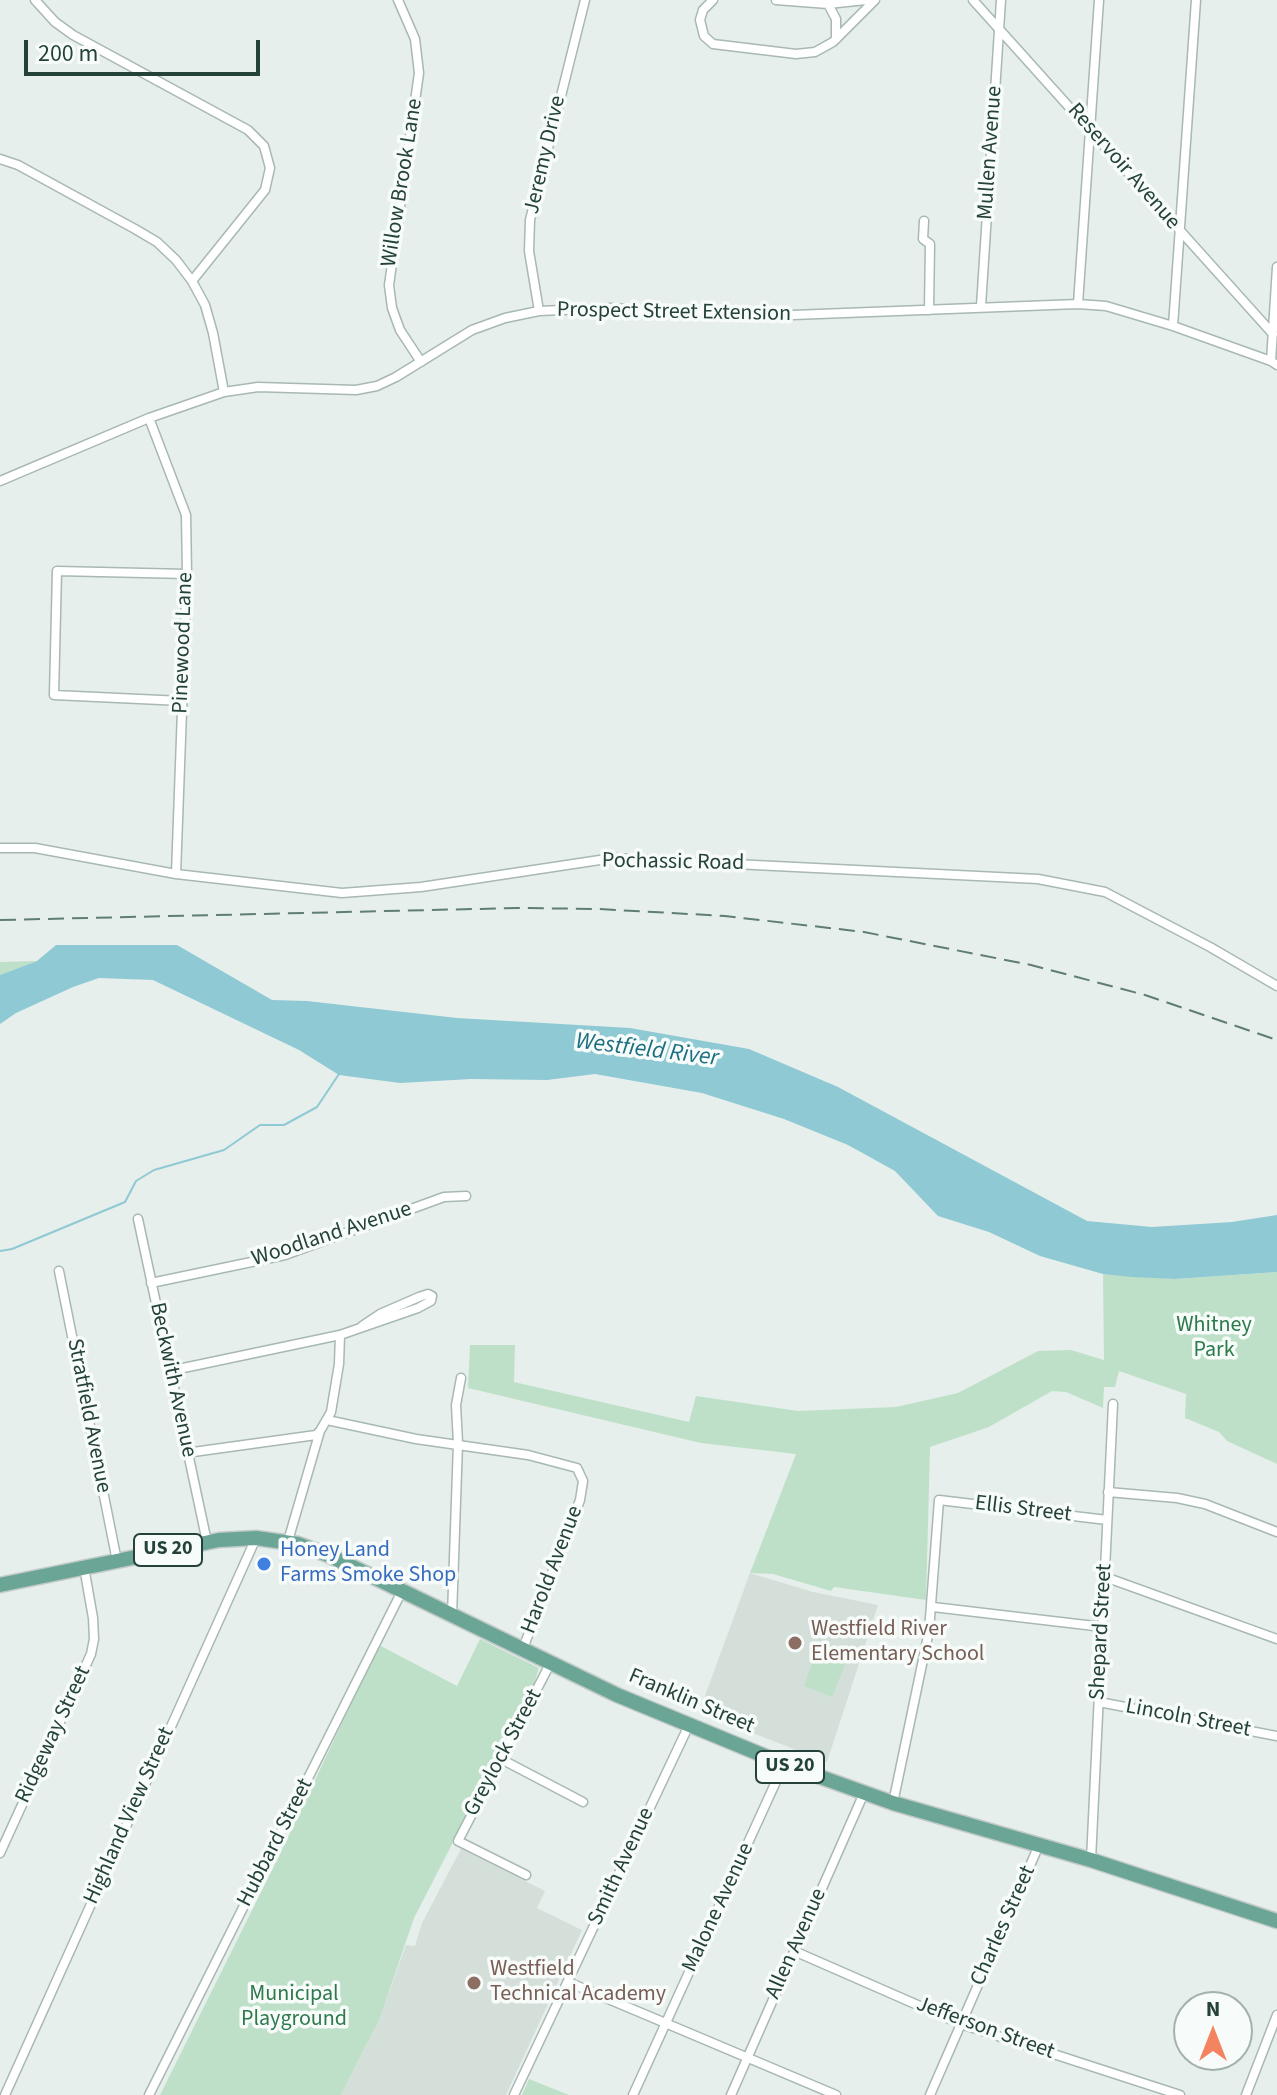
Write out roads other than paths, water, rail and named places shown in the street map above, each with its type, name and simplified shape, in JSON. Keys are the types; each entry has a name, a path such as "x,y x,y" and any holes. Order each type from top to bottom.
{"main road":[{"name":"US 20","path":"0,1585 207,1542 256,1538 288,1541"},
{"name":"Franklin Street","path":"288,1541 319,1551 550,1664 784,1764 893,1803 1091,1860 1277,1921"}],"street":[{"path":"35,0 55,22 73,35 248,130 264,146 270,168 265,190 192,281"},
{"name":"Willow Brook Lane","path":"398,0 415,39 419,73 389,285 392,308 400,330 421,362"},
{"name":"Jeremy Drive","path":"539,311 529,251 530,220 585,0"},
{"path":"713,0 703,10 700,26 704,36 718,46 801,54 815,52 836,40 875,0"},
{"path":"776,0 828,4 866,0"},
{"name":"Reservoir Avenue","path":"973,0 1273,334"},
{"name":"Mullen Avenue","path":"981,306 1001,0"},
{"path":"1078,304 1099,0"},
{"path":"1173,326 1196,0"},
{"path":"828,4 836,19 836,40"},
{"path":"0,159 18,165 147,236 176,260 192,281 209,319 224,392"},
{"path":"924,221 923,239 930,244 929,310"},
{"path":"1274,363 1277,267"},
{"name":"Prospect Street Extension","path":"0,481 149,418 224,392 258,387 366,389 387,381 472,330 505,318 539,311 608,308 767,316 1078,304 1106,306 1173,326 1274,363"},
{"name":"Pinewood Lane","path":"149,418 186,515 187,574 176,874"},
{"path":"182,701 54,695 57,571 187,574"},
{"name":"Pochassic Road","path":"0,848 35,848 176,874 342,893 421,887 613,858 1038,879 1105,892 1277,986"},
{"name":"Woodland Avenue","path":"151,1283 285,1255 444,1197 466,1196"},
{"name":"Beckwith Avenue","path":"138,1219 207,1542"},
{"name":"Stratfield Avenue","path":"59,1271 117,1561"},
{"path":"169,1371 340,1335 418,1308 431,1301 432,1296 419,1297 380,1314 362,1326"},
{"path":"186,1453 316,1435 331,1412 340,1335"},
{"path":"452,1616 458,1443 456,1405 461,1378"},
{"name":"Shepard Street","path":"1091,1860 1113,1404"},
{"path":"327,1420 416,1439 458,1443"},
{"path":"288,1541 320,1431"},
{"name":"Harold Avenue","path":"458,1443 528,1455 577,1468 581,1474 583,1488 580,1500 522,1651"},
{"path":"1108,1492 1177,1498 1205,1504 1277,1532"},
{"name":"Ellis Street","path":"933,1607 939,1500 1107,1520"},
{"name":"Highland View Street","path":"5,2095 256,1538"},
{"name":"Ridgeway Street","path":"0,1853 93,1647 93,1618 84,1567"},
{"path":"1105,1577 1277,1639"},
{"name":"Hubbard Street","path":"149,2095 402,1591"},
{"path":"893,1803 933,1607 1103,1627"},
{"name":"Greylock Street","path":"526,1875 458,1841 550,1664"},
{"name":"Lincoln Street","path":"1099,1702 1277,1736"},
{"name":"Smith Avenue","path":"514,2095 689,1725"},
{"path":"501,1759 583,1802"},
{"name":"Malone Avenue","path":"633,2095 784,1764"},
{"name":"Allen Avenue","path":"731,2095 864,1793"},
{"name":"Charles Street","path":"930,2095 1039,1845"},
{"name":"Jefferson Street","path":"794,1951 961,2024 1180,2095"},
{"path":"568,1982 836,2095"},
{"path":"1246,2095 1277,2015"}],"water":[{"name":"Westfield River","path":"56,945 177,945 272,1000 457,1018 630,1028 749,1049 838,1087 1087,1221 1152,1227 1232,1222 1277,1215 1277,1272 1175,1279 1103,1274 1040,1256 989,1232 938,1216 895,1171 848,1145 784,1119 702,1093 595,1074 547,1080 471,1079 400,1083 339,1075 299,1050 153,980 99,978 16,1013 0,1024 0,975 37,961"}],"waterway":[{"path":"0,1251 12,1249 125,1202 136,1181 154,1170 224,1150 260,1125 284,1125 317,1107 339,1074"}],"railway":[{"path":"0,920 518,908 725,916 864,932 1031,965 1145,995 1277,1040"}],"place":[{"name":"Honey Land Farms Smoke Shop","path":"264,1564"},
{"name":"Westfield River Elementary School","path":"795,1643"},
{"name":"Westfield Technical Academy","path":"474,1983"}],"park label":[{"name":"Whitney Park","path":"1214,1338"},
{"name":"Municipal Playground","path":"294,2008"}]}
